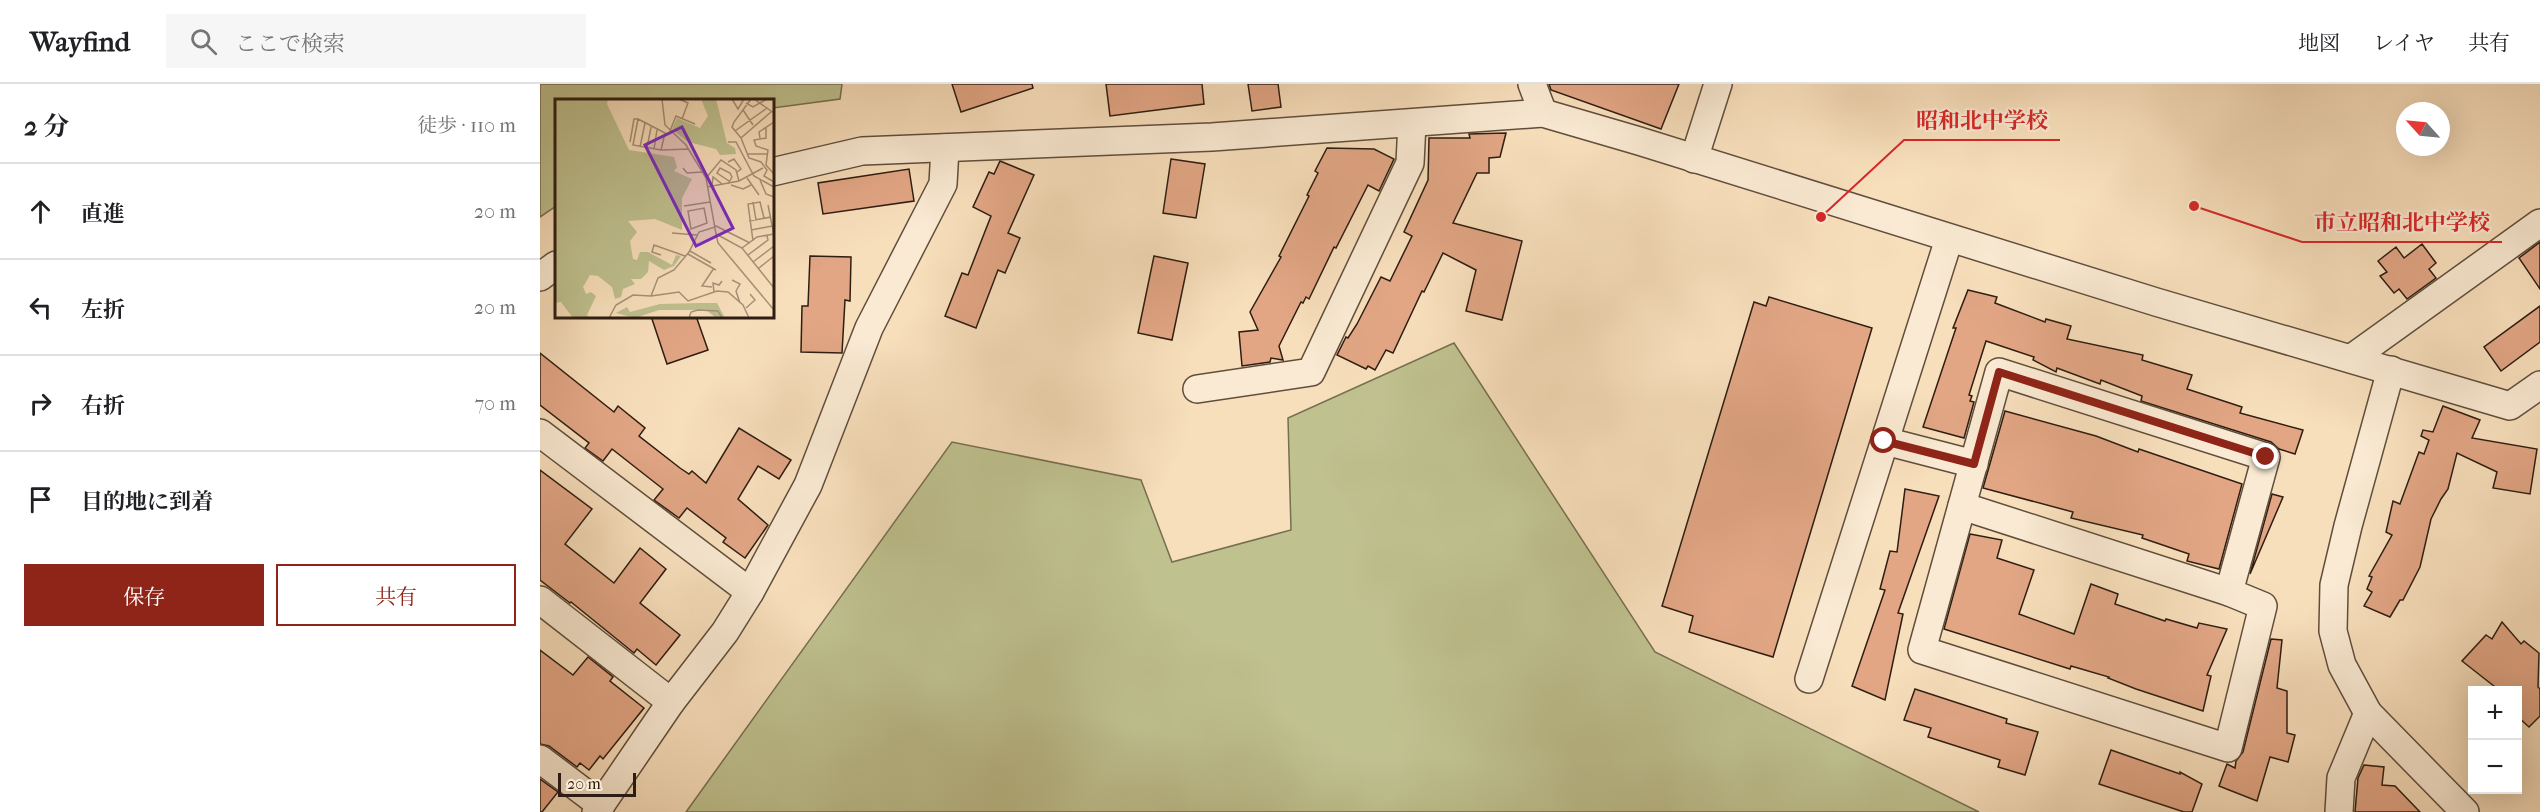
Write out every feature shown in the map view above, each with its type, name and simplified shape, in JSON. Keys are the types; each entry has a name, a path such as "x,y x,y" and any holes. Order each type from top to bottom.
{"street":[{"path":"1532,84 1543,113"},
{"path":"1694,159 1718,84"},
{"path":"774,172 862,151 1212,137 1543,113 2156,302 2540,413"},
{"path":"1197,389 1311,372 1410,163 1412,123"},
{"path":"540,759 599,809 671,702 725,632 750,592 808,485 869,328 943,184 945,148"},
{"path":"2352,358 2540,223"},
{"path":"1809,679 1949,239"},
{"path":"540,277 555,266"},
{"path":"2391,370 2334,585 2333,631 2342,665 2368,713 2464,812"},
{"path":"1962,506 2229,592 2263,606 2228,748 1922,650 1999,372 2266,457 2229,592"},
{"path":"2510,406 2540,385"},
{"path":"540,433 750,592"},
{"path":"1884,441 1974,464"},
{"path":"540,600 671,702"},
{"path":"2339,812 2341,778 2368,713"}],"green space":[{"path":"540,84 842,84 840,99 774,108 774,99 555,99 555,207 540,217"},
{"path":"1454,343 1655,652 1979,812 686,812 952,442 1141,480 1172,562 1291,530 1288,418"}],"building":[{"path":"952,84 1032,84 1033,88 961,112"},
{"path":"1106,84 1202,84 1204,104 1110,116"},
{"path":"1248,84 1278,84 1281,107 1252,111"},
{"path":"1549,84 1679,84 1661,129 1551,90"},
{"path":"1506,133 1500,157 1489,158 1489,173 1477,173 1453,223 1522,241 1502,320 1466,311 1476,270 1443,253 1393,353 1386,350 1375,370 1368,366 1366,369 1337,355 1346,337 1348,338 1357,324 1381,277 1390,281 1412,236 1404,232 1428,180 1429,138 1470,138 1469,134"},
{"path":"1327,148 1374,149 1394,159 1379,191 1368,185 1309,299 1306,297 1303,303 1301,302 1279,346 1283,360 1271,358 1270,362 1242,366 1239,332 1258,330 1250,312 1281,257 1279,256 1309,196 1307,195 1318,173 1315,171"},
{"path":"1171,159 1205,164 1196,218 1163,213"},
{"path":"1000,161 1034,175 1008,233 1020,238 1005,273 998,270 976,328 945,316 962,273 968,275 991,216 973,207 989,172 994,174"},
{"path":"909,169 914,201 823,214 818,183"},
{"path":"2540,242 2540,289 2519,258"},
{"path":"2422,244 2436,263 2429,269 2436,278 2407,299 2399,289 2394,293 2380,276 2387,272 2378,261 2396,247 2404,258"},
{"path":"810,256 851,257 850,301 845,300 842,353 801,352 802,306 808,306"},
{"path":"1154,256 1188,263 1172,340 1138,333"},
{"path":"1968,290 1997,297 1995,303 2045,322 2046,319 2071,326 2067,339 2143,355 2142,360 2192,375 2187,389 2242,407 2240,413 2303,430 2295,454 2279,449 2271,442 2141,401 2142,396 2101,380 2100,384 2057,368 2056,372 2033,360 2034,357 1986,341 1969,395 1972,396 1970,401 1974,402 1964,438 1923,427 1956,328 1953,328"},
{"path":"1769,297 1872,328 1773,657 1689,632 1693,616 1662,606 1754,302 1766,306"},
{"path":"2540,306 2540,342 2501,371 2484,347"},
{"path":"652,318 697,318 708,350 667,364"},
{"path":"540,353 614,412 618,406 645,428 639,436 680,468 689,474 692,471 706,483 739,428 791,460 779,479 758,466 738,499 768,525 745,558 723,542 726,538 687,508 679,518 654,500 663,489 612,449 603,461 585,448 589,443 540,405"},
{"path":"2443,406 2480,420 2472,438 2537,449 2530,494 2493,488 2497,472 2457,453 2448,489 2431,519 2420,567 2403,600 2400,600 2390,617 2364,606 2372,592 2367,589 2372,577 2369,576 2392,535 2386,532 2393,501 2400,504 2419,452 2424,454 2429,440 2421,436 2423,430 2433,432"},
{"path":"2005,411 2096,436 2138,452 2139,449 2242,484 2219,569 2187,561 2189,554 2142,538 2143,535 2071,518 2073,512 1983,488"},
{"path":"540,470 592,509 565,544 614,583 640,548 666,569 640,603 680,635 656,665 637,649 634,653 540,580"},
{"path":"1905,489 1939,496 1898,613 1903,614 1885,700 1852,686 1885,590 1880,589 1890,551 1897,552"},
{"path":"2272,494 2283,497 2250,574"},
{"path":"1970,534 2002,540 1997,558 2034,570 2019,614 2074,634 2091,584 2118,594 2115,604 2165,621 2166,619 2197,628 2199,623 2227,629 2207,675 2211,676 2203,711 2136,689 2109,677 2071,666 2070,669 1944,629"},
{"path":"2502,622 2521,644 2524,641 2539,653 2540,716 2529,727 2522,721 2522,686 2494,686 2462,661 2486,635 2492,639"},
{"path":"2271,639 2282,640 2277,688 2287,691 2287,733 2295,735 2288,762 2270,757 2257,801 2219,786 2227,764 2235,768 2236,761 2243,752"},
{"path":"540,650 573,675 588,657 613,677 610,681 644,708 603,759 600,756 589,770 580,763 577,767 549,746 540,744"},
{"path":"1915,689 2007,719 2006,723 2038,732 2025,775 1998,767 2000,760 1928,737 1931,728 1904,720"},
{"path":"2111,750 2180,774 2180,772 2202,784 2192,812 2184,812 2099,784"},
{"path":"2364,765 2384,767 2382,785 2395,786 2420,812 2355,812 2358,778"},
{"path":"540,779 558,792 542,812 540,812"}],"place":[{"name":"市立昭和北中学校","path":"2194,206"},
{"name":"昭和北中学校","path":"1821,217"}],"route":[{"path":"1884,441 1974,464 1999,372 2266,457"}]}
